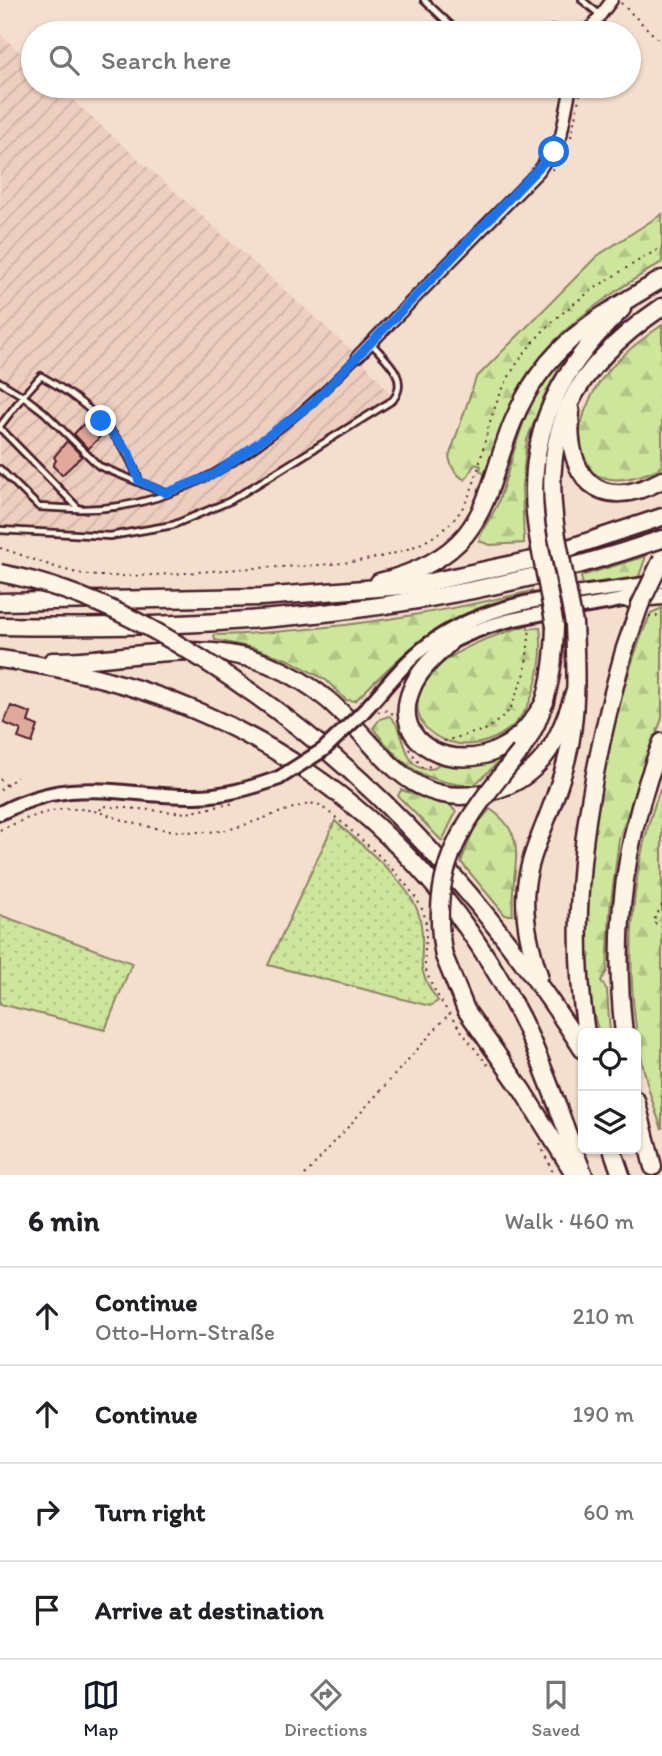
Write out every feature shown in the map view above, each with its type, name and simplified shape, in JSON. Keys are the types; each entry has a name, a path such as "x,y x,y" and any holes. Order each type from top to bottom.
{"highway":[{"path":"308,595 393,578 427,566 457,546 483,510 514,418 537,377 557,351 583,327 662,278"},
{"path":"575,1175 522,1090 466,1010 443,956 439,909 450,853 467,818 533,734 545,702 554,655 555,626 538,542 532,481 538,443 553,400 581,354 639,293"},
{"path":"544,987 525,923 525,880 567,757 574,693 574,624 550,500 556,436 572,400 600,357 662,307"},
{"path":"572,400 570,450 584,478 601,489 619,493 637,491 662,480"},
{"path":"0,603 308,595 415,585 484,572 573,548 662,516"},
{"path":"0,626 166,625 365,610 500,587 577,567 662,539"},
{"path":"585,1028 578,967 582,847 599,751 624,651 640,605 662,559"},
{"path":"0,573 47,584 117,610 197,654 329,752 394,810 466,887 544,987 578,1042"},
{"path":"628,599 662,593"},
{"path":"449,643 417,678 409,698 410,722 418,739 431,751 454,760 495,751 528,727 545,702"},
{"path":"8,660 72,661 192,650 254,660 294,676 327,699 398,772 423,787 461,795 501,788 531,771 557,741 574,693"},
{"path":"8,660 127,686 214,718 293,761 379,826 434,883 494,970 522,1020 584,1175"},
{"path":"624,1028 619,972 621,898 635,822 662,742"},
{"path":"641,1120 654,1171"},
{"path":"641,1148 654,1171"},
{"path":"614,1154 621,1175"}],"street":[{"path":"594,21 612,0"},
{"path":"358,356 554,152 567,118 570,98"},
{"path":"0,813 28,799 81,788 208,796 238,791 279,778 323,750 380,695 418,652 472,620 516,606 662,581"},
{"path":"380,695 449,643 481,628 526,615 628,599"}],"lane":[{"path":"424,0 446,21"},
{"path":"582,0 598,14"},
{"path":"588,5 593,0"},
{"path":"0,530 86,536 132,533 173,525 230,501 393,400 401,388 400,380 372,343"},
{"path":"0,469 40,507 79,509 137,504 215,474 244,455 312,404 358,356"},
{"path":"79,509 0,427 41,376 78,399 121,442 139,481"},
{"path":"0,382 44,412 99,466 166,493"}],"path":[{"path":"618,0 639,21"},
{"path":"641,22 662,43"},
{"path":"0,548 66,570 102,576 312,566 382,556 411,548 446,526 466,503 493,411 518,359 535,336 589,291 662,247"},
{"path":"0,790 17,778"},
{"path":"0,779 6,786"},
{"path":"0,830 46,812 74,808 100,811 126,821 172,830 220,831 275,817 307,803 318,804 372,851 417,900 426,923 427,974 450,1013 493,1072"},
{"path":"662,905 653,922 662,927"},
{"path":"305,1175 450,1013"},
{"path":"538,1139 554,1175"}],"shaded area":[{"path":"0,34 21,53 21,98 70,98 358,356 392,395 220,500 186,516 158,524 102,532 0,526"}],"green space":[{"path":"662,214 662,262 596,306 556,339 539,358 511,404 486,475 480,471 481,466 475,464 465,480 462,478 453,468 449,457 476,378 597,256"},
{"path":"662,325 662,467 636,477 615,479 598,475 587,466 580,451 580,433 585,412 596,388 609,370"},
{"path":"568,353 545,394 527,440 522,485 524,543 490,545 479,541 498,503 531,404 553,369"},
{"path":"646,556 638,579 583,587 581,576"},
{"path":"532,591 533,596 478,610 445,625 404,654 355,701 346,700 326,680 289,660 254,648 215,640 214,635 374,621"},
{"path":"662,608 662,718 619,839 610,910 607,971 601,981 607,990 610,1028 598,1028 590,989 586,937 595,821 619,706 634,655 651,613"},
{"path":"528,625 528,629 540,627 540,662 532,696 516,723 494,738 471,744 448,741 430,732 419,716 419,696 432,673 464,649"},
{"path":"389,716 395,722 406,750 416,766 424,769 435,768 438,764 470,765 499,757 501,760 473,786 440,781 427,776 404,762 373,728 380,719"},
{"path":"662,784 662,1129 641,1054 641,1028 637,1028 631,957 639,868"},
{"path":"401,790 450,805 456,812 442,841 398,796"},
{"path":"490,809 503,820 515,844 513,915 505,915 461,862 474,828"},
{"path":"335,821 397,879 415,906 422,932 424,977 438,1001 430,1006 268,965"},
{"path":"0,915 132,963 105,1030 0,1004"}],"building":[{"path":"90,417 105,432 88,449 74,434"},
{"path":"67,441 82,456 62,475 53,466 56,460 54,457"},
{"path":"11,706 31,713 28,722 38,726 32,743 18,738 21,730 4,723"}],"route":[{"path":"101,421 129,453 139,481 151,487 166,493 215,474 263,442 312,404 539,171 554,152"}]}
